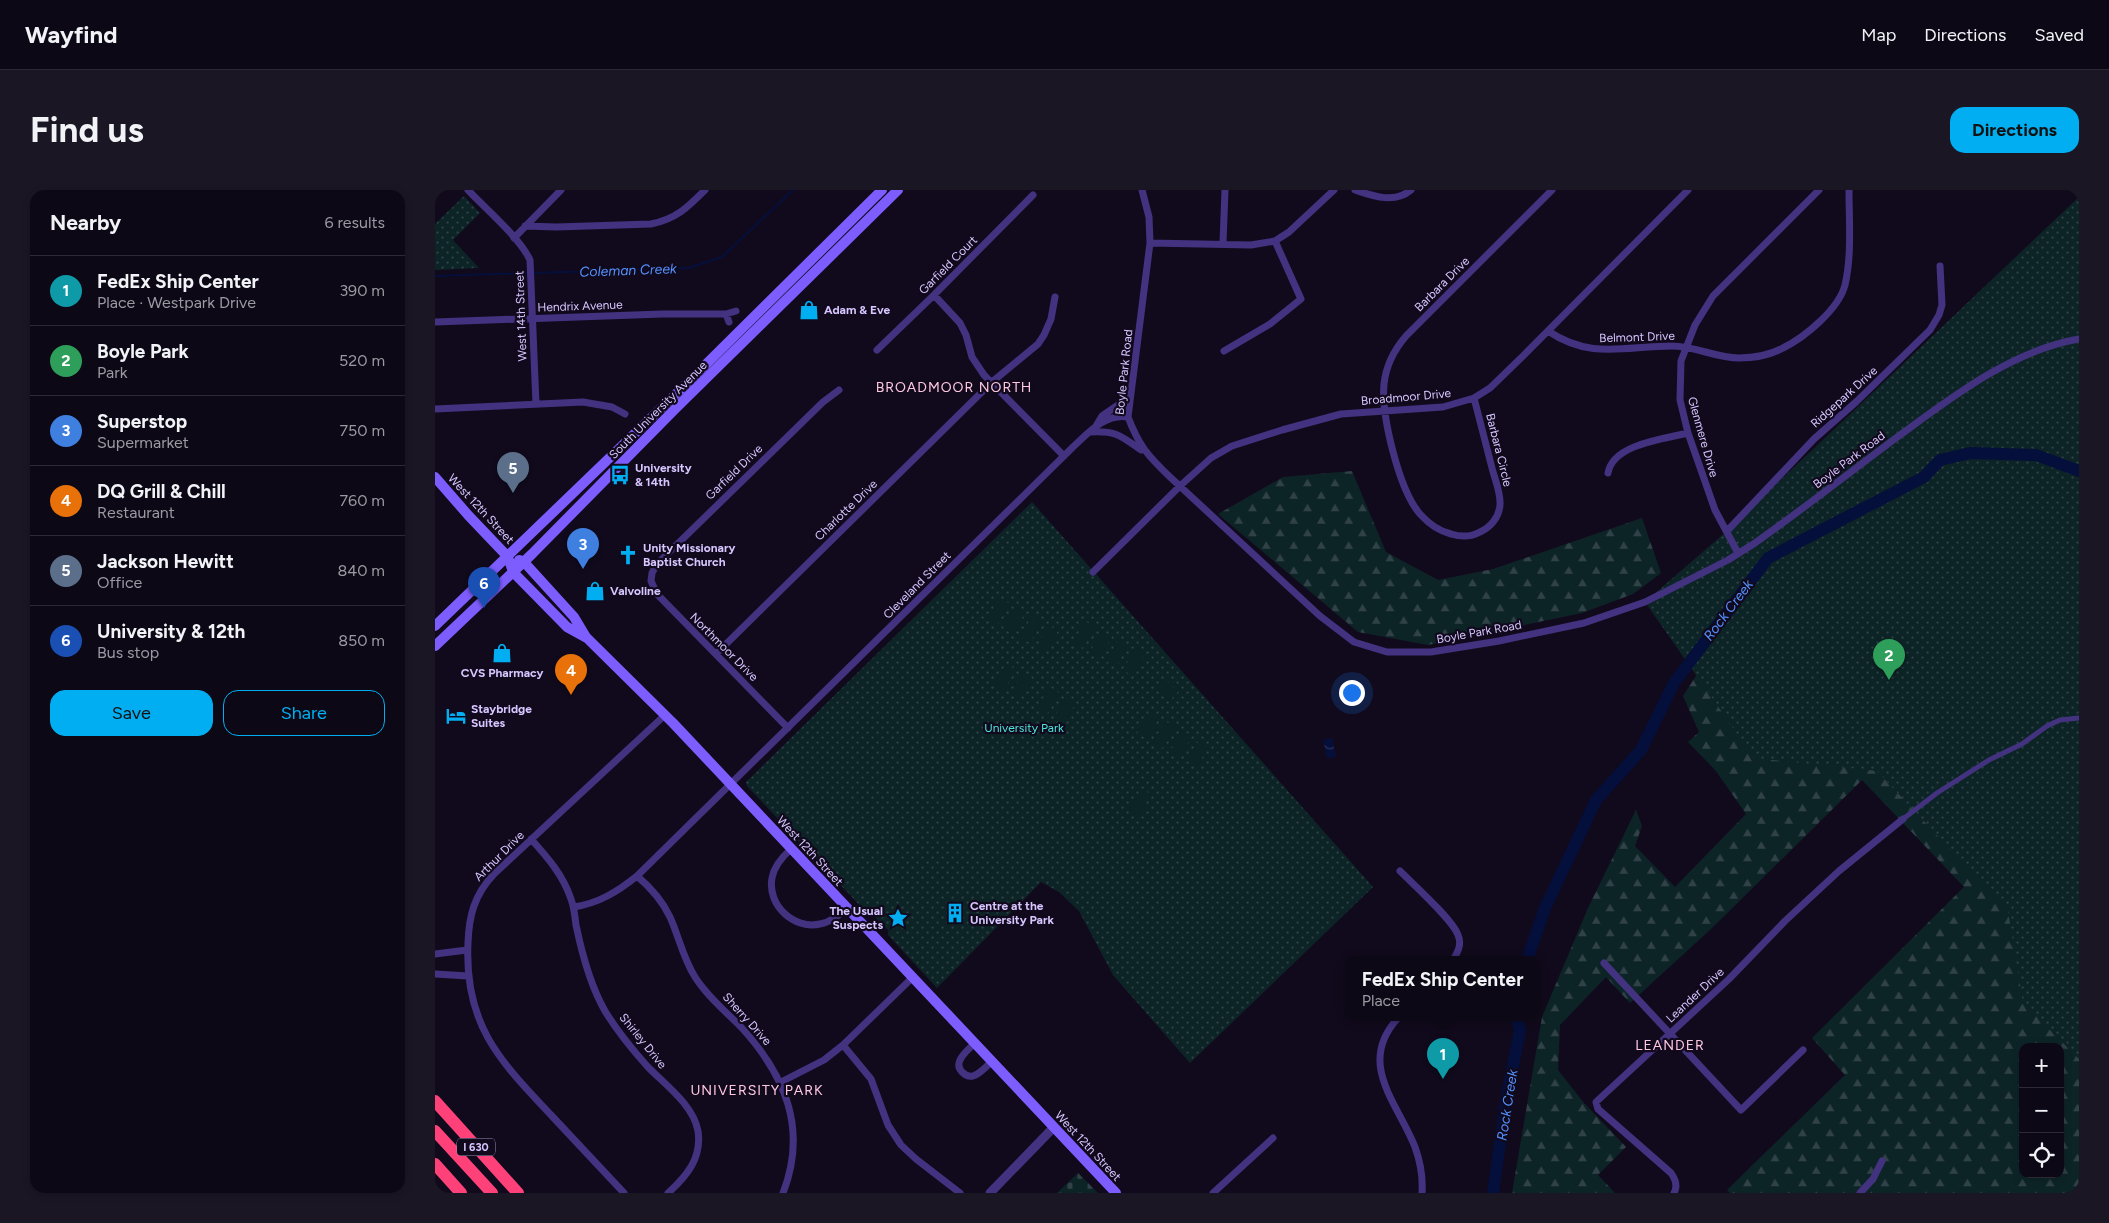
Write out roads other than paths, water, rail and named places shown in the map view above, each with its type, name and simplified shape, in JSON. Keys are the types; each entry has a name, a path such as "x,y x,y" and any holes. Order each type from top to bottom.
{"highway":[{"name":"I 630","path":"435,1101 518,1193"},
{"name":"I 630","path":"435,1131 492,1193"},
{"path":"435,1164 461,1193"}],"main road":[{"name":"South University Avenue","path":"435,626 509,557 882,190"},
{"name":"South University Avenue","path":"435,646 524,562 675,409 898,190"},
{"name":"West 12th Street","path":"435,477 468,515 509,557 524,562 574,616 587,638"},
{"name":"West 12th Street","path":"509,557 513,572 567,626 587,638 665,715 1116,1193"}],"street":[{"name":"West 14th Street","path":"468,190 514,238 528,257 531,269 536,404"},
{"path":"514,238 561,190"},
{"path":"525,226 556,228 651,224 665,221 681,212 705,190"},
{"name":"Boyle Park Road","path":"1142,190 1149,217 1150,244 1128,417 1134,434 1144,452 1320,616 1354,642 1387,652 1431,652 1499,641 1584,623 1645,602 1728,560 1785,521 1960,392 2037,351 2079,339"},
{"path":"1223,243 1225,190"},
{"path":"1150,244 1223,243 1251,245 1275,241 1289,232 1334,190"},
{"path":"1355,190 1389,199 1411,190"},
{"name":"Barbara Drive","path":"1385,412 1386,374 1397,347 1552,190"},
{"name":"Broadmoor Drive","path":"1093,572 1180,486 1211,458 1232,446 1341,414 1443,407 1474,398 1490,388 1688,190"},
{"name":"Glenmere Drive","path":"1738,553 1711,502 1682,412 1679,387 1685,348 1695,324 1713,296 1819,190"},
{"name":"Belmont Drive","path":"1548,331 1571,343 1591,349 1606,350 1675,346 1734,358 1763,356 1784,348 1802,336 1833,308 1842,294 1847,276 1849,190"},
{"name":"Garfield Court","path":"877,350 934,296 1033,194"},
{"path":"1224,351 1270,324 1301,299 1275,241"},
{"name":"Ridgepark Drive","path":"1727,532 1814,439 1856,402 1930,330 1939,314 1941,306 1941,266"},
{"path":"934,296 960,323 966,335 972,357 992,382 1064,456"},
{"name":"Charlotte Drive","path":"717,654 992,382 1038,344 1048,329 1055,297"},
{"name":"Hendrix Avenue","path":"435,322 532,318 727,318 736,311"},
{"path":"1096,426 1102,416 1115,409 1123,401 1132,387"},
{"name":"Garfield Drive","path":"652,576 657,564 707,514 823,402 839,390"},
{"name":"Barbara Circle","path":"1385,412 1394,453 1414,505 1424,518 1441,530 1457,536 1470,536 1490,525 1496,517 1500,505 1474,398"},
{"path":"435,409 593,403 612,407 625,414"},
{"name":"Cleveland Street","path":"574,907 607,898 637,876 1089,432 1096,426 1121,416 1128,417"},
{"path":"1089,432 1106,431 1117,434 1144,452"},
{"path":"1607,473 1616,456 1635,446 1688,433"},
{"name":"Northmoor Drive","path":"652,576 652,584 657,594 788,728"},
{"name":"Arthur Drive","path":"624,1193 499,1058 479,1019 468,976 467,950 470,916 479,892 494,874 665,715"},
{"path":"1903,818 1989,760 2022,744 2047,726 2060,720 2079,718"},
{"name":"Leander Drive","path":"1674,1193 1677,1186 1671,1174 1595,1104 1832,877 1903,818"},
{"name":"Shirley Drive","path":"531,839 556,868 565,884 574,907 581,947 590,978 603,1008 626,1042 677,1096 695,1124 699,1140 697,1155 686,1175 668,1193"},
{"path":"791,849 780,860 771,879 774,898 786,915 802,924 820,924 835,918 847,908"},
{"path":"1400,871 1457,932 1460,946 1455,956"},
{"name":"Sherry Drive","path":"637,876 666,910 682,954 697,980 763,1052 781,1082 790,1114 793,1141 791,1162 783,1193"},
{"path":"435,954 467,950"},
{"path":"1604,963 1741,1110 1803,1050"},
{"path":"435,974 468,976"},
{"path":"781,1082 818,1064 843,1045 912,978"},
{"path":"1396,1021 1385,1036 1380,1054 1380,1070 1384,1086 1416,1148 1419,1158 1422,1193"},
{"path":"975,1043 960,1058 959,1065 962,1072 968,1076 975,1075 992,1061"},
{"path":"843,1045 871,1079 888,1125 901,1145 960,1193"},
{"path":"990,1193 1054,1127"},
{"path":"1213,1193 1273,1138"},
{"path":"1861,1193 1873,1178 1882,1161"}],"water":[{"path":"1332,738 1336,757 1327,758 1323,740"}],"waterway":[{"name":"Coleman Creek","path":"532,273 689,268 722,257 793,190"},
{"name":"Coleman Creek","path":"435,276 528,273"},
{"name":"Rock Creek","path":"1528,956 1545,908 1596,800 1641,750 1674,683 1768,558 1924,477 1940,460 1970,453 2036,455 2079,471"},
{"name":"Rock Creek","path":"1493,1193 1506,1101 1520,1030 1518,1021"}],"place":[{"name":"Adam & Eve","path":"809,310"},
{"name":"University & 14th","path":"620,475"},
{"name":"Jackson Hewitt","path":"513,493"},
{"name":"Unity Missionary Baptist Church","path":"628,555"},
{"name":"Superstop","path":"583,569"},
{"name":"Valvoline","path":"595,591"},
{"name":"University & 12th","path":"484,608"},
{"name":"CVS Pharmacy","path":"502,653"},
{"name":"Boyle Park","path":"1889,680"},
{"name":"DQ Grill & Chill","path":"571,695"},
{"name":"Staybridge Suites","path":"456,716"},
{"name":"Centre at the University Park","path":"955,913"},
{"name":"The Usual Suspects","path":"898,918"},
{"name":"FedEx Ship Center","path":"1443,1079"}],"district":[{"name":"BROADMOOR NORTH","path":"954,387"},
{"name":"LEANDER","path":"1670,1045"},
{"name":"UNIVERSITY PARK","path":"757,1090"}],"park label":[{"name":"University Park","path":"1024,728"}]}
